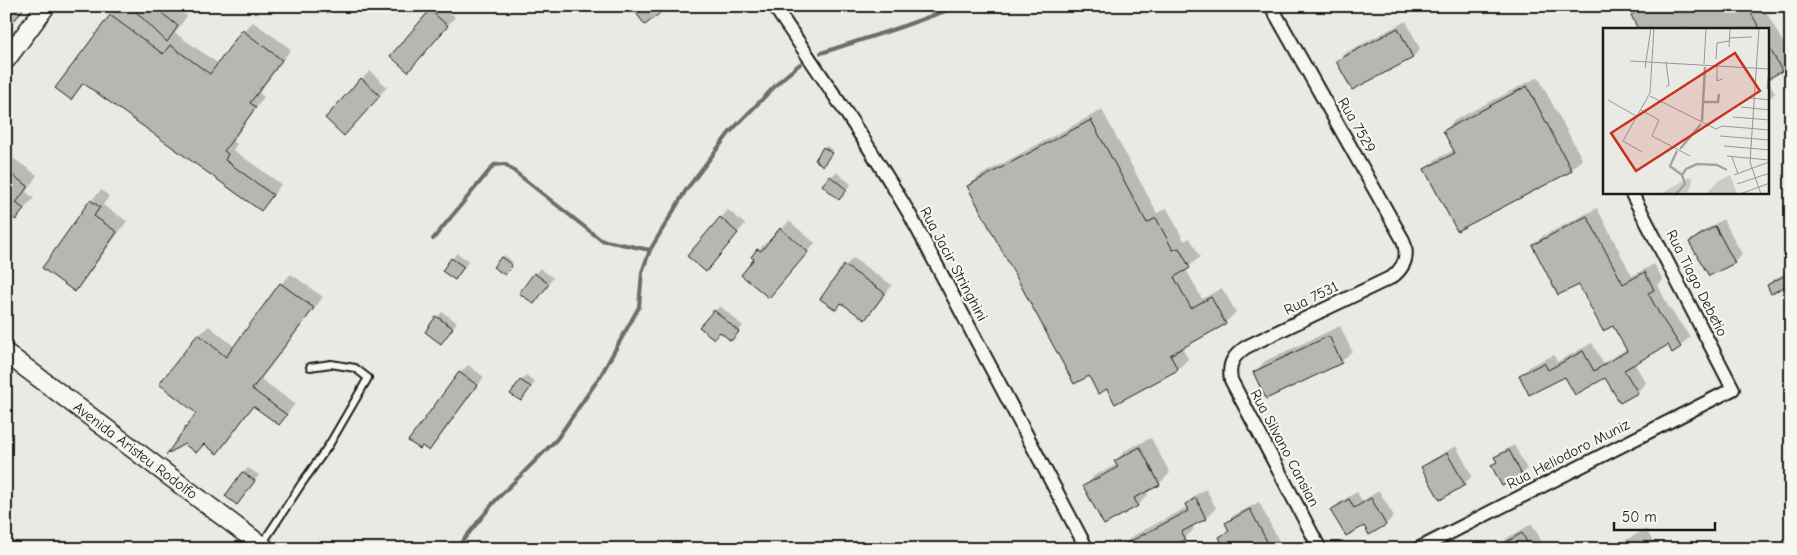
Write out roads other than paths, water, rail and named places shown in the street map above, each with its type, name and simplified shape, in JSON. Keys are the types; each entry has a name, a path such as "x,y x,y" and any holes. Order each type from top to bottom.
{"street":[{"path":"9,51 46,6"},
{"name":"Rua Jacir Stringhini","path":"774,6 858,128 893,186 1087,549"},
{"name":"Rua 7529","path":"1271,6 1403,240 1406,247 1404,263"},
{"name":"Rua Tiago Debetio","path":"1632,194 1733,389"},
{"name":"Rua 7531","path":"1231,361 1236,354 1246,347 1392,277 1404,263"},
{"name":"Avenida Aristeu Rodolfo","path":"6,353 263,547"},
{"name":"Rua Silvano Cansian","path":"1231,361 1229,370 1231,380 1320,549"},
{"name":"Rua Heliodoro Muniz","path":"1422,548 1733,389"}],"lane":[{"path":"263,547 302,483 329,445 368,378 355,368 331,364 310,367"}],"waterway":[{"path":"821,53 959,6"},
{"path":"456,549 495,501 557,439 601,375 639,307 642,272 650,250 686,190 730,132 782,79 800,64"},
{"path":"433,239 494,165 505,164 601,240 650,250"}]}
